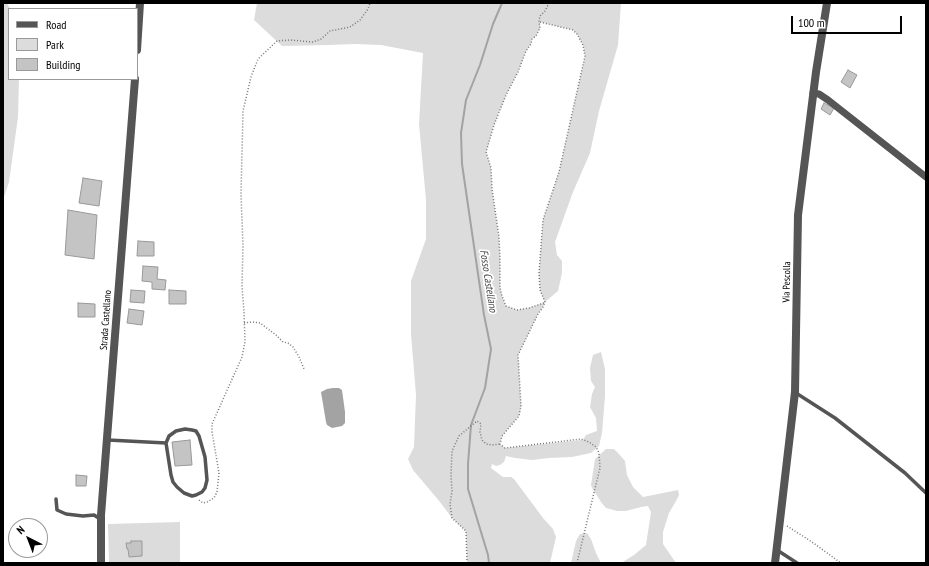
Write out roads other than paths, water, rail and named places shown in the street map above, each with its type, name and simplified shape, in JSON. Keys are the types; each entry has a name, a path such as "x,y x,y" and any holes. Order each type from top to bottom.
{"street":[{"path":"138,34 140,3"},
{"name":"Via Pescolla","path":"776,563 795,392 798,215 813,93 827,3"},
{"name":"Strada Castellano","path":"101,563 101,520 135,80"},
{"path":"813,93 819,94 828,100 926,177"}],"lane":[{"path":"795,392 835,418 905,473 926,493"},
{"path":"185,429 196,431 205,457 207,480 205,488 202,492 192,496 184,493 173,482 166,443 169,436 176,431 185,429"},
{"path":"107,440 166,443"},
{"path":"56,499 56,510 66,514 83,516 94,515 101,520"},
{"path":"777,550 798,563"}],"waterway":[{"name":"Fosso Castellano","path":"489,563 488,555 468,489 471,425 485,388 491,349 484,315 462,164 461,133 466,100 502,3"}]}
